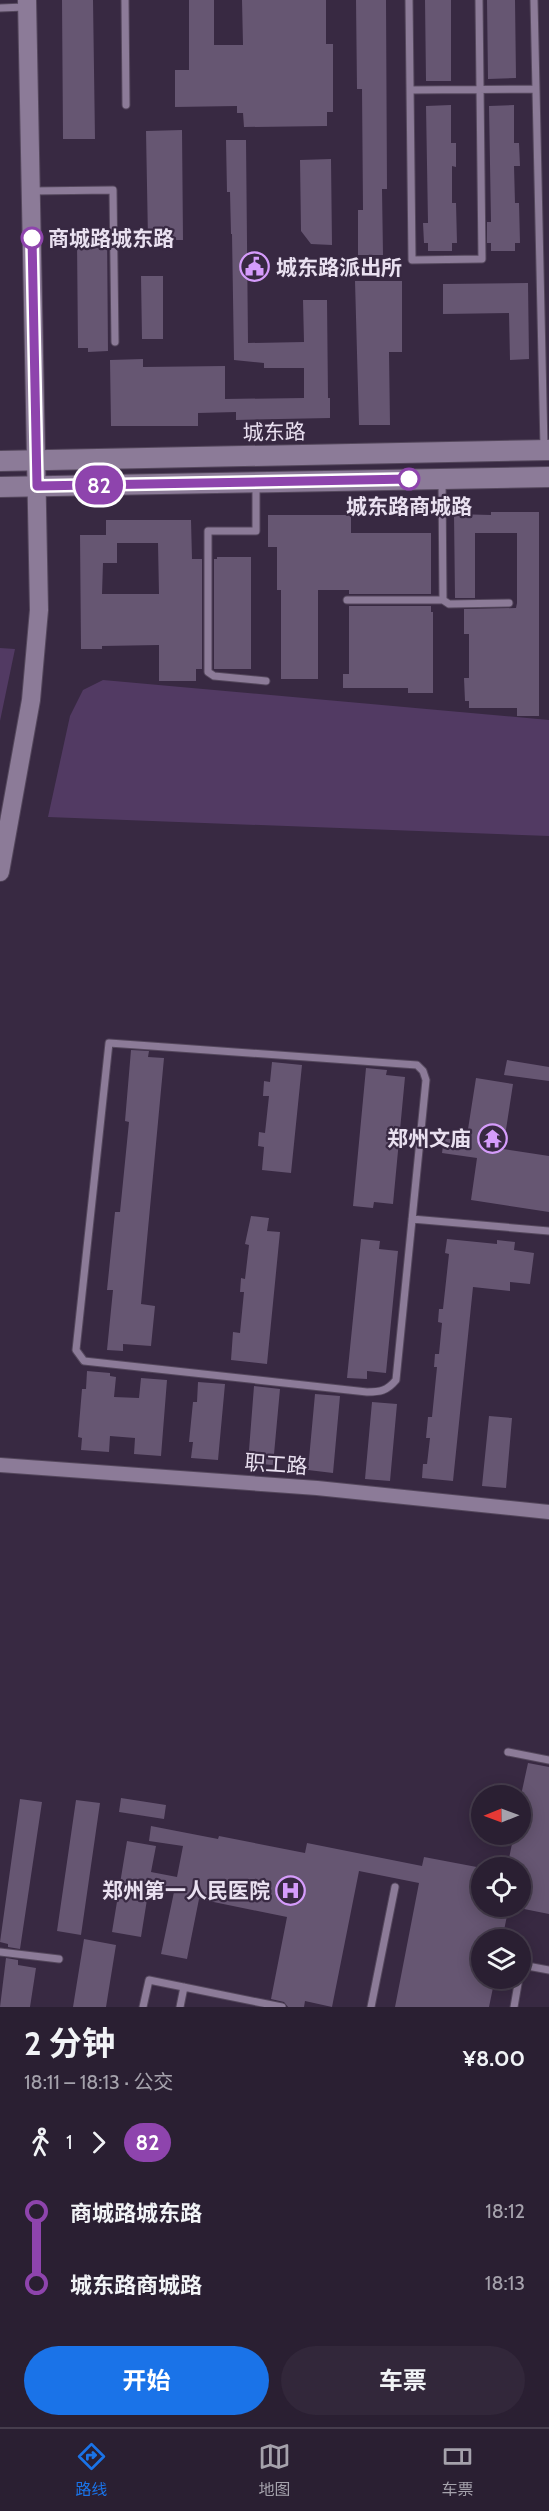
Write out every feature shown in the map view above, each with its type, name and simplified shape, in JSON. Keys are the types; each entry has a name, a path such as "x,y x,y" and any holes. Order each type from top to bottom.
{"main road":[{"name":"城东路","path":"0,461 547,450"},
{"path":"0,487 549,477"}],"street":[{"path":"0,872 6,808 31,699 39,610 27,4"},
{"name":"职工路","path":"0,1464 317,1488 549,1512"}],"lane":[{"path":"125,0 126,105"},
{"path":"409,0 412,260 482,259 479,0"},
{"path":"534,0 547,450"},
{"path":"0,8 27,4"},
{"path":"410,90 536,89"},
{"path":"31,190 113,189 115,342"},
{"path":"442,479 443,600"},
{"path":"256,482 256,531 208,531 208,672 214,676 266,681"},
{"path":"347,600 443,600 449,604 509,603"},
{"path":"109,1043 417,1065 423,1071 426,1080 412,1220 396,1380 389,1388 381,1392 84,1361 76,1350 109,1043"},
{"path":"412,1220 549,1231"},
{"path":"508,1752 549,1760"},
{"path":"371,2007 396,1887"},
{"path":"0,1952 59,1959"},
{"path":"531,1967 549,1970"},
{"path":"143,2007 149,1980 282,2007"},
{"path":"180,2007 184,1987"},
{"path":"514,2007 517,1989"}],"shaded area":[{"path":"0,648 15,649 0,721"},
{"path":"103,680 549,720 549,836 48,817 70,716 83,690"}],"building":[{"path":"62,0 93,0 95,139 63,139"},
{"path":"189,0 214,0 214,45 243,45 242,0 326,0 326,44 333,44 333,112 327,112 327,126 244,127 243,113 237,113 237,106 175,107 175,70 189,70"},
{"path":"356,0 386,0 387,189 382,189 383,255 358,255 358,210 363,210 362,89 357,89"},
{"path":"425,0 451,0 451,81 426,81"},
{"path":"487,0 515,0 516,78 488,79"},
{"path":"451,105 451,143 456,143 456,167 452,166 452,203 456,203 457,243 452,243 452,251 428,251 428,243 424,243 423,223 428,223 426,106"},
{"path":"514,105 514,143 519,143 520,166 514,166 515,203 519,203 520,243 515,243 515,251 491,251 491,243 487,243 487,222 491,222 489,106"},
{"path":"182,130 183,240 148,240 146,131"},
{"path":"226,140 246,140 248,343 304,342 303,300 327,300 330,418 236,420 236,412 198,413 198,426 111,426 110,360 143,359 143,367 225,366 225,399 304,398 304,368 264,368 264,363 234,360 232,234 230,192 227,192"},
{"path":"331,159 332,245 311,244 301,231 300,160"},
{"path":"87,231 107,231 108,351 88,352 88,348 78,348 77,241 87,241"},
{"path":"141,276 163,276 163,339 142,339"},
{"path":"355,281 402,281 402,352 389,352 390,425 359,425"},
{"path":"528,283 529,359 510,360 509,313 443,314 443,284"},
{"path":"491,512 539,512 539,716 517,716 517,708 469,708 469,701 465,701 464,678 469,678 469,634 464,634 464,609 516,608 517,603 517,533 475,533 475,598 455,598 454,514 491,515"},
{"path":"268,515 351,515 351,533 431,533 431,594 349,594 349,590 318,590 318,679 281,679 281,590 277,590 277,547 268,547"},
{"path":"106,520 191,520 192,559 202,559 202,669 196,669 196,681 159,681 159,645 102,646 102,649 81,649 80,535 106,535","holes":["117,543 158,543 159,594 102,594 103,563 117,563"]},
{"path":"217,557 251,557 251,669 214,669 214,559"},
{"path":"349,606 431,606 431,612 433,612 433,693 408,693 408,688 343,688 343,674 349,674"},
{"path":"131,1050 149,1051 148,1057 164,1058 141,1304 155,1306 151,1346 123,1344 123,1351 107,1350 113,1290 107,1290 115,1212 120,1212 129,1122 125,1121"},
{"path":"507,1060 549,1067 549,1081 504,1075"},
{"path":"272,1062 302,1065 291,1173 262,1170 264,1147 258,1146 259,1132 265,1133 269,1096 263,1096 264,1081 270,1082"},
{"path":"366,1068 387,1070 386,1075 405,1077 393,1204 374,1202 373,1208 353,1206"},
{"path":"476,1078 513,1084 503,1149 549,1156 549,1212 471,1200 477,1158 442,1153 444,1138 466,1142"},
{"path":"251,1216 269,1218 267,1231 280,1232 267,1364 231,1360 233,1332 240,1333 244,1292 240,1292 241,1278 245,1279 249,1245 245,1244"},
{"path":"361,1239 380,1241 379,1249 398,1251 386,1373 367,1371 367,1379 347,1378"},
{"path":"447,1239 497,1244 497,1240 515,1242 514,1250 534,1253 530,1284 510,1282 510,1291 473,1287 453,1481 422,1478 423,1464 427,1464 430,1438 426,1438 428,1417 432,1417 437,1367 434,1367 435,1354 439,1354 442,1323 438,1322 439,1309 443,1309 449,1254 445,1253"},
{"path":"87,1371 110,1373 110,1376 116,1377 114,1397 139,1398 141,1378 167,1380 161,1456 134,1454 135,1438 110,1436 109,1452 81,1450 82,1438 78,1437 82,1389 86,1389"},
{"path":"198,1382 225,1384 218,1460 191,1458 193,1442 189,1442 193,1402 197,1402"},
{"path":"254,1386 280,1389 273,1465 248,1463"},
{"path":"315,1394 340,1396 333,1473 308,1470"},
{"path":"372,1402 397,1404 390,1481 365,1479"},
{"path":"489,1416 512,1418 506,1488 482,1486"},
{"path":"528,1763 549,1767 549,1914 531,1910 531,1857 509,1857 512,1845 531,1845 531,1785 523,1785"},
{"path":"121,1798 166,1805 164,1819 119,1812"},
{"path":"20,1799 42,1802 20,1949 8,1947 8,1944 0,1942"},
{"path":"76,1800 100,1803 81,1935 57,1931"},
{"path":"151,1826 218,1839 219,1836 305,1853 307,1843 422,1866 424,1857 471,1866 471,1917 507,1917 504,1929 471,1929 471,1989 493,1989 489,2007 395,2007 419,1883 359,1871 332,2007 305,2001 304,2007 288,2007 284,2002 271,1999 287,1917 199,1899 187,1959 161,1954 174,1892 149,1887 141,1937 112,1932 127,1841 156,1846 151,1872 177,1877 183,1846 149,1841"},
{"path":"84,1939 116,1945 106,2007 73,2007"},
{"path":"6,1958 18,1960 18,1965 36,1968 30,2007 0,2007"}],"bus line":[{"name":"82","path":"32,238 37,486 409,479"}],"place":[{"name":"商城路城东路","path":"32,238"},
{"name":"城东路派出所","path":"255,267"},
{"name":"城东路商城路","path":"409,479"},
{"name":"郑州文庙","path":"492,1138"},
{"name":"郑州第一人民医院","path":"291,1890"}]}
